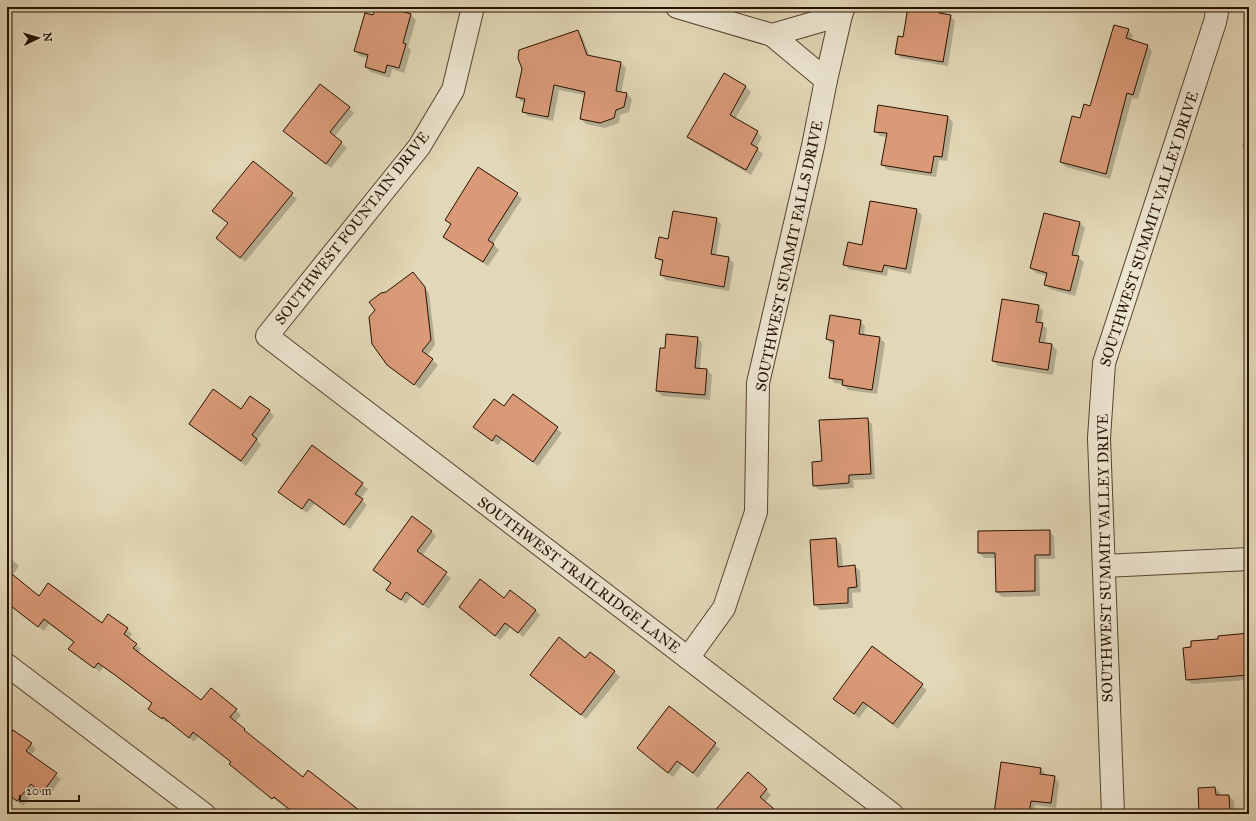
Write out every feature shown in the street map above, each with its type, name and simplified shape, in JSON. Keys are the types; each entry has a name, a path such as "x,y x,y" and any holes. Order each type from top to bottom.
{"street":[{"name":"SOUTHWEST FOUNTAIN DRIVE","path":"267,336 419,147 453,90 473,7"},
{"path":"677,7 772,35 826,80"},
{"name":"SOUTHWEST SUMMIT VALLEY DRIVE","path":"1113,814 1099,438 1104,363 1213,29 1218,7"},
{"path":"772,35 843,11"},
{"name":"SOUTHWEST SUMMIT FALLS DRIVE","path":"688,658 724,608 756,512 758,383 813,146 826,80 843,11"},
{"name":"SOUTHWEST TRAILRIDGE LANE","path":"267,336 892,814"},
{"path":"1104,566 1249,559"},
{"path":"7,665 204,814"}],"building":[{"path":"375,7 388,7 411,14 403,43 406,44 399,68 387,65 385,73 365,67 368,55 354,51 365,13 373,15"},
{"path":"908,7 940,7 939,13 951,15 943,62 895,54 898,36 903,37"},
{"path":"1114,25 1129,29 1126,38 1148,45 1133,95 1127,93 1106,174 1060,162 1072,116 1080,118 1084,104 1090,106"},
{"path":"578,30 587,55 621,62 616,91 627,93 624,107 616,110 614,118 600,123 580,119 585,92 554,85 548,117 522,112 525,99 516,97 522,69 518,58 519,50"},
{"path":"724,73 746,86 730,115 758,131 751,144 758,148 746,170 687,137"},
{"path":"320,84 350,107 330,132 342,142 326,164 283,131"},
{"path":"878,105 948,116 942,157 934,156 931,173 881,165 887,133 874,132"},
{"path":"253,161 293,193 240,258 216,238 228,223 212,211"},
{"path":"478,167 518,193 488,240 494,244 483,262 443,237 451,224 445,220"},
{"path":"870,201 917,209 906,269 884,265 882,272 843,265 848,242 862,245"},
{"path":"673,211 717,218 711,254 729,257 724,287 660,275 663,260 655,258 659,237 668,239"},
{"path":"1044,213 1080,222 1072,255 1079,256 1070,291 1044,285 1047,273 1030,268"},
{"path":"413,272 425,287 431,340 422,351 433,359 414,385 387,365 372,344 369,317 375,310 369,302 381,293 386,292"},
{"path":"1002,299 1039,305 1036,322 1043,323 1039,342 1052,344 1048,370 992,361"},
{"path":"830,315 861,320 859,334 880,337 872,390 842,385 843,380 829,378 834,341 826,339"},
{"path":"666,334 698,337 695,368 707,369 705,395 656,391 660,348 665,348"},
{"path":"213,389 241,409 250,396 270,410 252,435 257,439 241,461 189,424"},
{"path":"513,394 558,427 533,462 496,435 492,441 473,427 494,399 504,406"},
{"path":"868,418 871,474 849,475 849,483 813,486 812,462 822,461 819,420"},
{"path":"312,445 363,483 355,494 363,499 344,525 309,499 302,509 278,492"},
{"path":"412,516 432,531 417,551 447,572 423,605 406,592 401,600 386,590 391,583 373,570"},
{"path":"1050,530 1050,555 1035,555 1035,591 996,592 995,553 978,553 978,531"},
{"path":"836,538 838,567 855,565 857,587 848,588 848,603 814,605 810,540"},
{"path":"7,570 39,596 48,583 102,623 108,614 128,628 124,634 137,644 133,648 201,700 211,688 237,709 230,717 245,729 244,730 303,777 308,770 364,814 295,814 274,797 272,799 229,764 231,762 193,732 189,738 163,717 162,719 148,709 152,703 115,675 98,663 94,668 68,649 74,642 44,619 38,627 7,603"},
{"path":"480,579 504,598 510,590 536,610 518,633 505,623 495,636 459,607"},
{"path":"1249,633 1249,675 1186,680 1183,648 1191,647 1191,641 1218,639 1218,636"},
{"path":"559,637 585,658 590,652 615,671 581,715 530,675"},
{"path":"872,646 923,684 893,724 863,702 854,714 833,699"},
{"path":"669,706 716,743 693,773 677,761 668,773 637,748"},
{"path":"13,730 32,743 26,751 57,773 42,793 31,784 17,801 7,794 7,738"},
{"path":"1001,762 1041,768 1040,774 1055,776 1051,803 1031,801 1029,814 994,814"},
{"path":"748,772 767,789 760,797 780,814 712,814"},
{"path":"1215,787 1216,795 1229,795 1230,814 1199,814 1198,788"}]}
